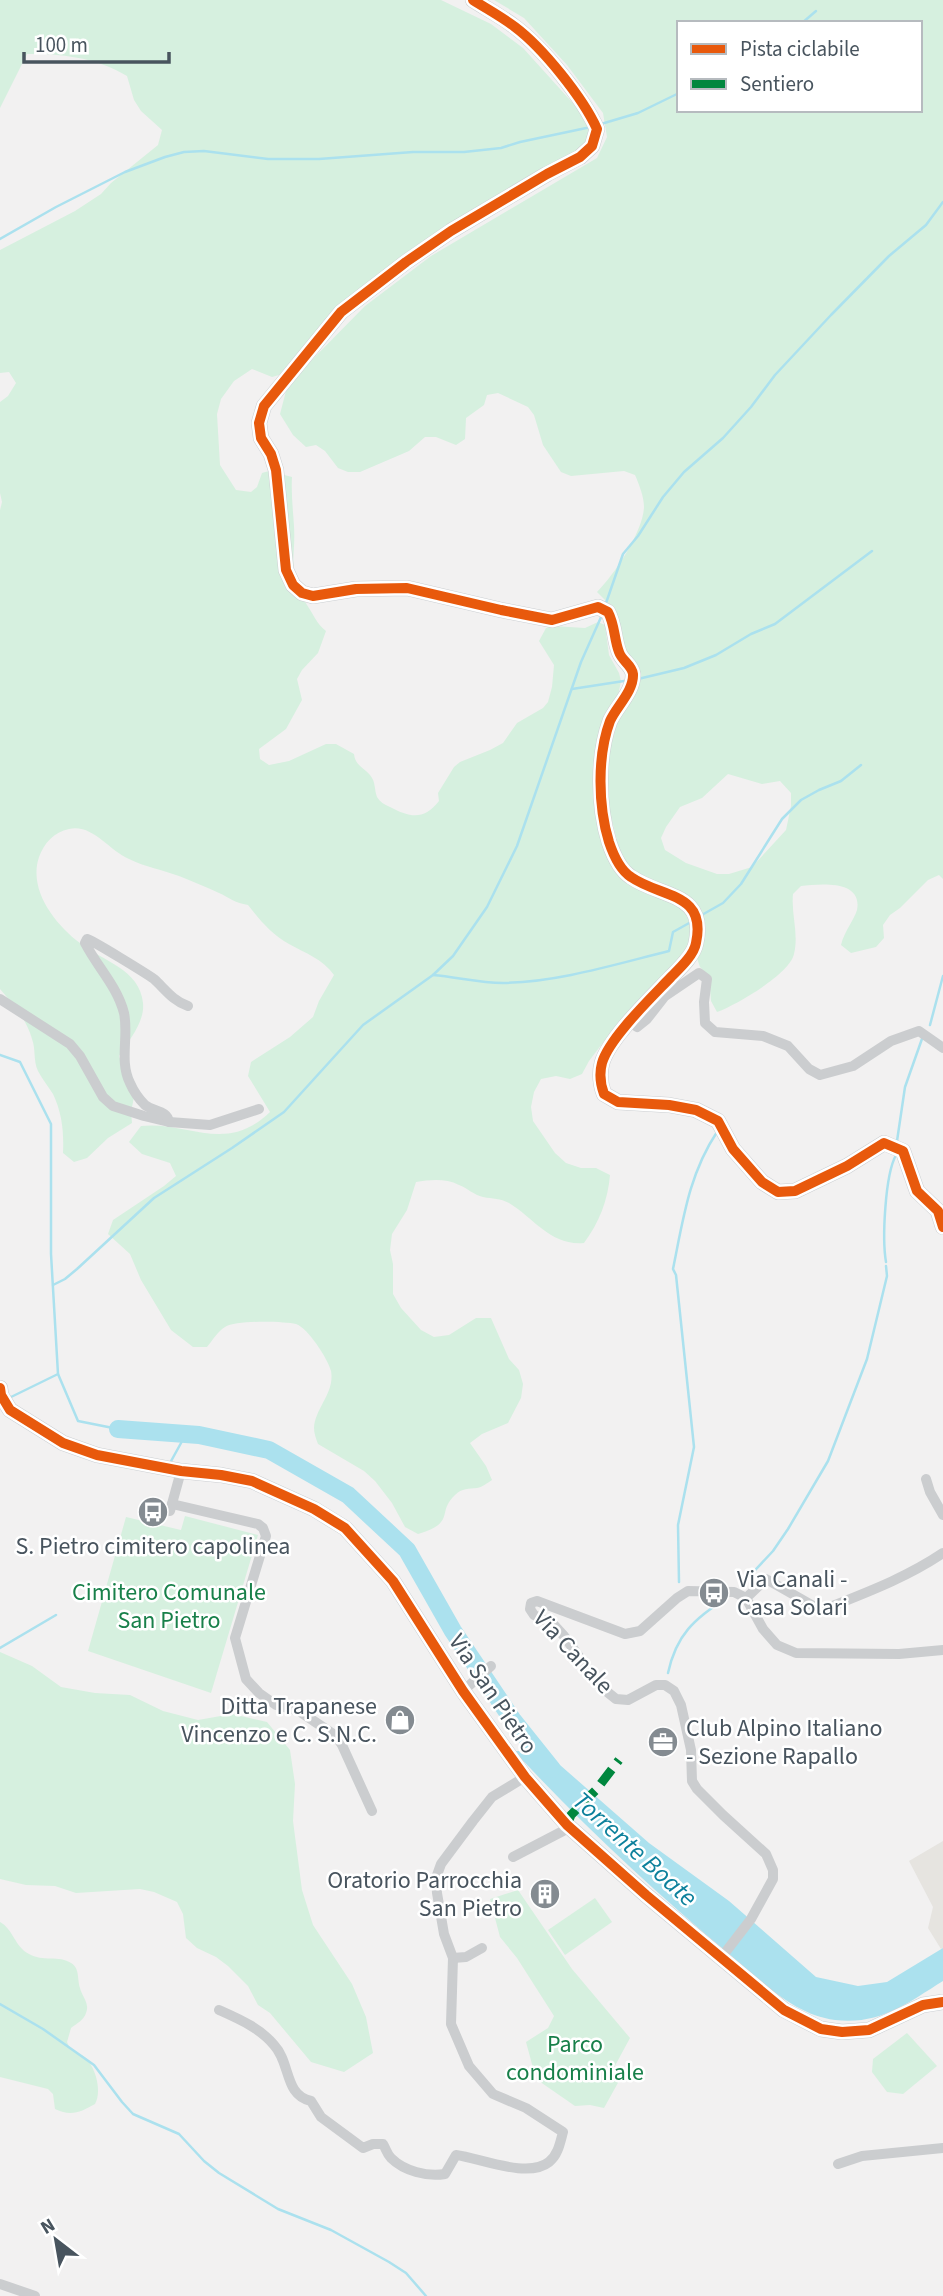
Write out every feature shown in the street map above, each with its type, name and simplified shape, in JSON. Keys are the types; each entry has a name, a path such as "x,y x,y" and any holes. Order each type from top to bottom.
{"street":[{"path":"473,0 516,27 549,61 589,112 597,130 592,146 580,157 451,231 341,312 264,406 259,423 261,438 271,454 276,470 286,570 293,585 302,593 313,596 356,589 408,588 552,620 598,607 608,612 613,621 620,655 631,667 633,676 631,685 611,720 603,746 601,788 609,841 618,864 630,877 692,907 699,925 696,947 613,1042 602,1062 600,1081 604,1094 618,1102 669,1105 696,1110 718,1121 733,1149 762,1182 778,1192 795,1191 847,1166 884,1143 903,1151 916,1191 938,1212 943,1227"},
{"path":"169,1122 165,1113 153,1111 144,1104 129,1081 124,1065 125,1017 110,979 85,943 87,939 154,979 168,995 188,1006"},
{"path":"630,1022 637,1027 648,1019 665,996 699,973 707,979 705,1023 715,1032 764,1036 788,1046 809,1069 820,1075 853,1066 891,1041 919,1031 943,1048"},
{"path":"0,999 70,1044 80,1056 103,1097 113,1106 169,1122 210,1125 259,1109"},
{"name":"Via San Pietro","path":"0,1388 10,1410 63,1443 97,1455 252,1481 314,1509 345,1528 393,1581 464,1691 525,1777 567,1825 784,2010 808,2024 830,2032 869,2030 923,2006 943,2002"},
{"path":"181,1471 171,1507 258,1524 266,1536 235,1638 246,1679 267,1699 299,1711 336,1736 372,1811"},
{"path":"926,1479 943,1515"},
{"path":"943,1553 924,1566 887,1584 825,1609 817,1608 766,1579 746,1598 770,1637 778,1645 796,1653 898,1654 943,1650"},
{"name":"Via Canale","path":"723,1956 751,1919 773,1879 773,1870 766,1854 719,1812 692,1781 691,1750 681,1705 674,1691 665,1685 656,1685 628,1700 616,1699 601,1687 564,1636 552,1624 534,1615 530,1609 531,1602 537,1601 625,1634 640,1631 688,1591 734,1592 746,1598"},
{"path":"464,1691 488,1669"},
{"path":"219,2010 246,2022 275,2046 284,2061 292,2087 301,2099 311,2101 321,2117 363,2148 383,2144 388,2156 406,2169 445,2174 456,2155 508,2168 527,2169 547,2163 558,2151 563,2132 526,2108 493,2094 469,2066 451,2024 453,1958 444,1934 436,1878 441,1864 492,1797 525,1777"},
{"path":"513,1857 563,1831 567,1825"},
{"path":"453,1958 466,1957 482,1948"},
{"path":"838,2164 862,2156 943,2148"},
{"path":"0,2284 35,2296"}],"shaded area":[{"path":"943,1841 941,1949 928,1928 933,1907 909,1861"}],"green space":[{"path":"0,0 441,0 491,24 523,48 589,121 589,136 582,148 322,325 279,375 272,377 252,369 234,381 221,399 217,414 220,465 236,490 251,492 257,487 262,473 269,471 292,477 294,574 300,593 317,622 326,631 318,653 297,679 302,700 286,729 259,749 260,759 269,765 289,761 326,744 336,744 354,754 358,763 372,778 381,802 411,815 428,812 439,801 438,793 454,767 503,743 517,723 543,708 548,702 554,665 539,641 546,628 585,628 598,622 605,625 609,655 621,681 618,696 604,722 608,859 687,911 691,926 688,946 670,970 618,1023 582,1074 570,1079 556,1076 541,1079 534,1092 531,1107 533,1121 555,1153 566,1163 581,1168 596,1168 610,1175 602,1211 584,1243 572,1243 553,1236 506,1201 480,1196 462,1186 438,1180 416,1182 407,1210 392,1234 390,1250 393,1294 401,1308 421,1330 434,1337 449,1335 476,1318 491,1318 509,1359 519,1370 523,1384 521,1398 508,1423 482,1434 470,1443 492,1480 481,1487 458,1493 450,1501 442,1521 430,1530 418,1534 405,1527 392,1503 364,1471 318,1444 314,1430 315,1421 328,1393 331,1371 322,1352 306,1331 290,1323 239,1323 222,1329 207,1347 193,1347 171,1330 141,1280 130,1254 108,1234 113,1220 176,1176 170,1163 142,1154 129,1142 141,1126 222,1134 238,1132 254,1125 270,1112 248,1076 251,1062 290,1037 313,1017 334,975 330,969 277,936 248,905 179,876 129,859 86,830 69,829 54,835 41,852 37,869 37,882 46,905 71,935 128,974 140,991 143,1003 139,1024 119,1056 134,1097 132,1123 108,1138 87,1158 74,1162 63,1153 63,1130 58,1108 53,1094 38,1071 30,1032 19,1012 0,989 0,402 8,396 16,383 9,372 0,373 0,250 75,211 101,194 158,145 162,130 141,111 134,100 127,76 92,61 53,54 27,54 0,108"},
{"path":"494,0 943,0 943,879 939,875 928,880 890,915 883,925 884,938 876,947 851,953 841,945 857,910 857,900 853,893 838,886 801,886 793,894 796,939 790,962 761,988 717,1012 711,1001 709,976 700,967 696,955 705,933 705,922 700,909 629,869 621,857 609,809 606,763 618,720 632,697 614,609 597,592 611,575 639,528 644,507 635,475 624,471 571,476 561,472 543,445 534,415 528,407 498,393 487,395 484,405 466,418 465,439 456,445 436,437 425,437 409,451 360,472 348,472 338,468 325,451 316,445 306,447 293,435 280,414 286,391 300,372 365,306 431,256 597,158 607,137 603,113 567,65 524,18","holes":["728,774 762,784 780,781 791,793 791,806 786,830 752,867 729,874 717,874 686,863 665,850 661,838 680,807 702,798"]},
{"name":"Cimitero Comunale San Pietro","path":"185,1516 258,1535 211,1693 88,1651 126,1517 181,1530"},
{"path":"0,1652 32,1666 61,1687 130,1695 163,1711 198,1720 232,1714 267,1722 290,1750 295,1784 293,1821 302,1890 313,1925 352,1984 366,2017 373,2053 344,2072 311,2062 270,2013 258,2005 248,1986 228,1966 197,1948 186,1938 183,1914 177,1902 140,1889 76,1893 55,1886 26,1885 0,1879"},
{"name":"Parco condominiale","path":"518,1890 572,1969 630,2038 610,2075 619,2081 604,2108 575,2106 536,2079 526,2042 548,2028 554,2016 517,1958 500,1937 490,1899"},
{"path":"595,1898 612,1922 565,1955 548,1930"},
{"path":"0,1922 24,1951 40,1958 67,1961 76,1968 87,2009 84,2018 71,2028 67,2042 70,2049 90,2063 98,2087 95,2104 85,2109 71,2113 55,2109 53,2094 48,2089 0,2077"},
{"path":"907,2033 937,2066 903,2094 887,2092 872,2072 873,2059"}],"water":[{"path":"514,1751 544,1751 649,1843 729,1901 816,1977 858,1986 887,1982 943,1948 943,1981 892,2011 866,2019 835,2020 805,2011 764,1984 672,1905 591,1830"}],"waterway":[{"path":"804,21 816,11"},
{"path":"601,124 638,113 677,94"},
{"path":"0,239 125,172 184,152 204,151 268,159 464,152 501,148 591,127"},
{"path":"605,606 623,554 663,497 684,472 723,438 775,375 831,315 889,256 926,225 943,202"},
{"path":"638,679 684,668 716,655 751,634 775,624 872,551"},
{"path":"53,1285 77,1269 154,1198 284,1112 363,1025 433,975 453,956 487,907 517,846 581,662 602,615"},
{"path":"572,689 624,681"},
{"path":"700,916 723,903 741,884 782,819 801,800 841,781 861,765"},
{"path":"433,975 503,983 566,976 669,951 673,932 691,922"},
{"path":"930,1025 943,976"},
{"path":"897,1141 905,1087 923,1036"},
{"path":"0,1055 20,1062 51,1124 51,1254 58,1374 78,1421 118,1429"},
{"path":"679,1582 678,1525 694,1447 676,1275 673,1269 693,1181 717,1132"},
{"path":"886,1262 885,1207 889,1177 896,1155"},
{"path":"744,1582 773,1551 828,1461 867,1359 887,1276 886,1266"},
{"path":"9,1398 58,1374"},
{"name":"Torrente Boate","path":"118,1429 199,1435 269,1450 348,1495 407,1550 453,1631 512,1719 552,1769"},
{"path":"170,1463 186,1434"},
{"path":"668,1673 677,1647 689,1628 728,1596"},
{"path":"0,1648 56,1615"},
{"path":"0,2004 43,2029 94,2065 133,2114 179,2134 219,2173 278,2209 331,2230 389,2262 406,2273 426,2296"}],"marked path":[{"path":"567,1825 571,1815 596,1790 619,1760"}],"cycle path":[{"path":"473,0 526,36 561,74 597,129 592,146 580,157 451,231 341,312 264,406 259,423 261,438 271,454 276,470 286,570 293,585 302,593 313,596 356,589 407,588 552,620 598,607 608,612 619,652 633,674 628,693 610,721 603,750 601,797 609,842 617,861 627,874 688,905 695,914 698,926 695,948 690,957 632,1018 606,1053 600,1075 604,1094 618,1102 669,1105 696,1110 718,1121 733,1149 762,1182 778,1192 795,1191 847,1166 884,1143 903,1151 917,1191 938,1211 943,1227"},
{"path":"0,1388 10,1410 63,1443 97,1455 252,1481 314,1509 345,1528 393,1581 463,1691 525,1777 567,1825 784,2010 821,2029 842,2032 869,2030 923,2005 943,2002"}],"place":[{"name":"S. Pietro cimitero capolinea","path":"153,1512"},
{"name":"Via Canali - Casa Solari","path":"714,1593"},
{"name":"Ditta Trapanese Vincenzo e C. S.N.C.","path":"400,1720"},
{"name":"Club Alpino Italiano - Sezione Rapallo","path":"663,1742"},
{"name":"Oratorio Parrocchia San Pietro","path":"545,1894"}]}
